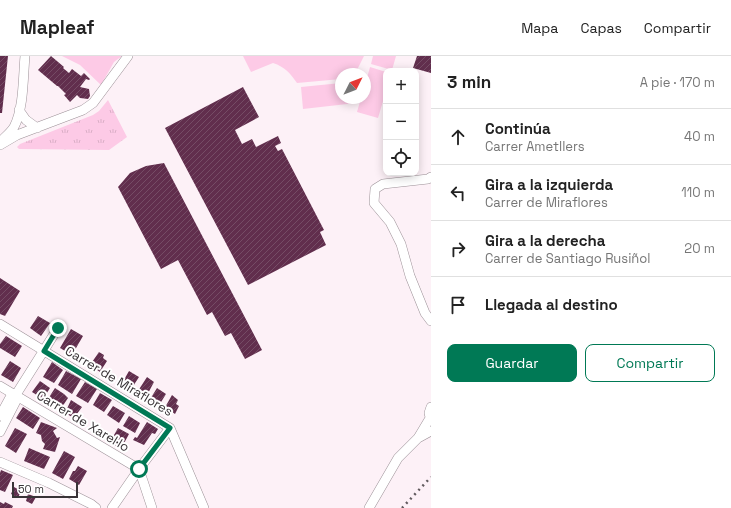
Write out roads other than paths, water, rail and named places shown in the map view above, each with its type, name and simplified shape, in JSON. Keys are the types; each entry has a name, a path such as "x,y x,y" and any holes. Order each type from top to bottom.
{"street":[{"path":"0,143 13,128 17,120 25,56"},
{"path":"0,143 83,110 93,103 128,56"},
{"path":"18,110 26,120 37,128"},
{"path":"431,177 428,179 383,184 375,189 374,203 390,222 401,244 410,276 425,313 431,321"},
{"name":"Carrer de Miraflores","path":"0,324 170,428 204,508"},
{"path":"0,416 16,395 58,328"},
{"name":"Carrer de Xarel·lo","path":"0,386 139,469"},
{"path":"0,432 16,395"},
{"path":"369,508 398,458 418,438 430,420 429,413 431,407"},
{"path":"112,508 170,428"},
{"path":"418,438 431,431"},
{"path":"0,462 49,483 96,508"},
{"path":"139,469 152,508"}],"railway":[{"path":"402,508 431,477"}]}
